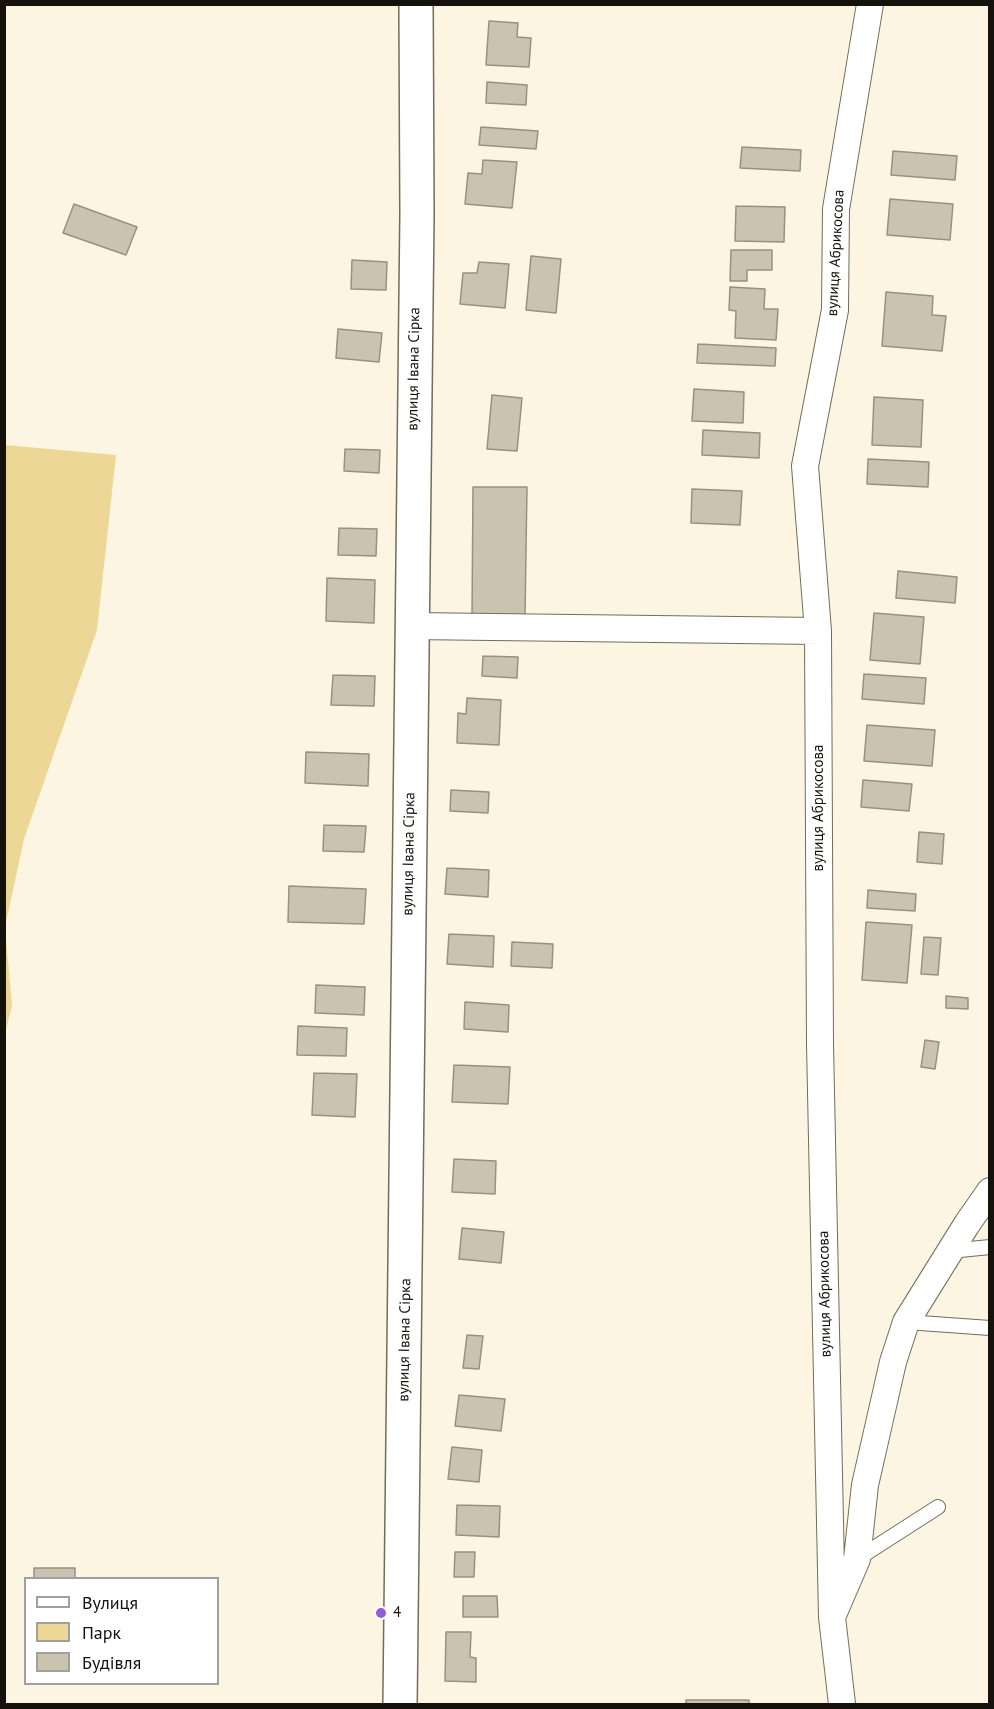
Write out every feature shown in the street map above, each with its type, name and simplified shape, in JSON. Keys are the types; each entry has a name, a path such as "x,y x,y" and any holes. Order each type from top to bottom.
{"street":[{"name":"вулиця Івана Сірка","path":"400,1704 417,214 416,4"},
{"name":"вулиця Абрикосова","path":"842,1704 832,1617 820,1044 818,631 805,466 835,310 836,209 870,4"},
{"path":"412,626 818,631"},
{"name":"вулиця Абрикосова","path":"832,1617 857,1559 865,1485 892,1362 906,1322 990,1191"}],"lane":[{"path":"967,1224 990,1212"},
{"path":"950,1251 990,1247"},
{"path":"906,1322 990,1328"},
{"path":"857,1559 938,1507"}],"green space":[{"path":"5,445 116,455 97,630 24,839 5,927"},
{"path":"5,927 12,1006 5,1033"}],"building":[{"path":"489,21 518,23 517,37 531,38 529,67 486,65"},
{"path":"487,82 527,85 526,105 486,103"},
{"path":"481,127 538,131 536,149 479,145"},
{"path":"742,147 801,150 800,171 740,168"},
{"path":"893,151 957,156 955,180 891,175"},
{"path":"483,160 517,162 512,208 465,204 468,173 482,174"},
{"path":"890,199 953,204 950,240 887,235"},
{"path":"74,204 137,227 126,255 63,233"},
{"path":"736,206 785,207 784,242 735,241"},
{"path":"731,250 772,250 772,270 747,270 747,281 730,281"},
{"path":"531,256 561,259 556,313 526,310"},
{"path":"352,260 387,262 386,290 351,289"},
{"path":"479,262 509,264 505,308 460,304 463,273 477,273"},
{"path":"730,287 765,289 764,309 778,309 776,340 735,338 736,311 729,310"},
{"path":"886,292 933,296 932,315 946,316 942,351 882,346"},
{"path":"338,329 382,333 379,362 336,358"},
{"path":"698,344 776,348 775,366 697,363"},
{"path":"694,389 744,392 743,423 692,421"},
{"path":"492,395 522,398 517,451 487,449"},
{"path":"874,397 923,400 921,447 872,445"},
{"path":"703,430 760,433 759,458 702,455"},
{"path":"345,449 380,450 379,473 344,471"},
{"path":"868,459 929,462 928,487 867,484"},
{"path":"473,487 527,487 525,616 472,616"},
{"path":"692,489 742,491 740,525 691,523"},
{"path":"339,528 377,529 376,556 338,555"},
{"path":"898,571 957,577 955,603 896,598"},
{"path":"327,578 375,580 374,623 326,621"},
{"path":"874,613 924,617 920,664 870,660"},
{"path":"483,656 518,657 517,678 482,676"},
{"path":"864,674 926,678 924,704 862,699"},
{"path":"333,675 375,676 374,706 331,705"},
{"path":"467,698 501,700 499,745 457,743 458,713 466,714"},
{"path":"867,725 935,730 932,766 864,761"},
{"path":"306,752 369,754 368,786 305,783"},
{"path":"863,780 912,784 909,811 861,807"},
{"path":"451,790 489,792 488,813 450,811"},
{"path":"324,825 366,826 364,852 323,851"},
{"path":"919,832 944,834 942,864 917,862"},
{"path":"447,868 489,870 488,897 445,894"},
{"path":"289,886 366,889 364,924 288,922"},
{"path":"868,890 916,894 915,911 867,908"},
{"path":"866,922 912,925 907,983 862,980"},
{"path":"449,934 494,936 493,967 447,964"},
{"path":"924,937 941,938 938,975 921,974"},
{"path":"512,942 553,944 552,968 511,966"},
{"path":"316,985 365,987 364,1015 315,1013"},
{"path":"946,996 968,998 968,1009 946,1008"},
{"path":"465,1002 509,1005 508,1032 464,1029"},
{"path":"298,1026 347,1028 346,1056 297,1055"},
{"path":"925,1040 939,1042 935,1069 921,1067"},
{"path":"454,1065 510,1067 508,1104 452,1102"},
{"path":"314,1073 357,1074 355,1117 312,1115"},
{"path":"454,1159 496,1161 495,1194 452,1192"},
{"path":"462,1228 504,1232 501,1263 459,1259"},
{"path":"467,1335 483,1336 479,1369 463,1368"},
{"path":"459,1395 505,1399 501,1431 455,1426"},
{"path":"452,1447 482,1450 479,1482 448,1479"},
{"path":"457,1505 500,1506 499,1537 456,1535"},
{"path":"455,1552 475,1552 474,1577 454,1577"},
{"path":"34,1568 75,1568 75,1577 34,1577"},
{"path":"463,1596 497,1596 498,1617 463,1617"},
{"path":"446,1632 471,1632 470,1657 476,1658 476,1682 445,1681"},
{"path":"686,1700 749,1700 749,1704 686,1704"}],"place":[{"name":"4","path":"381,1613"}]}
